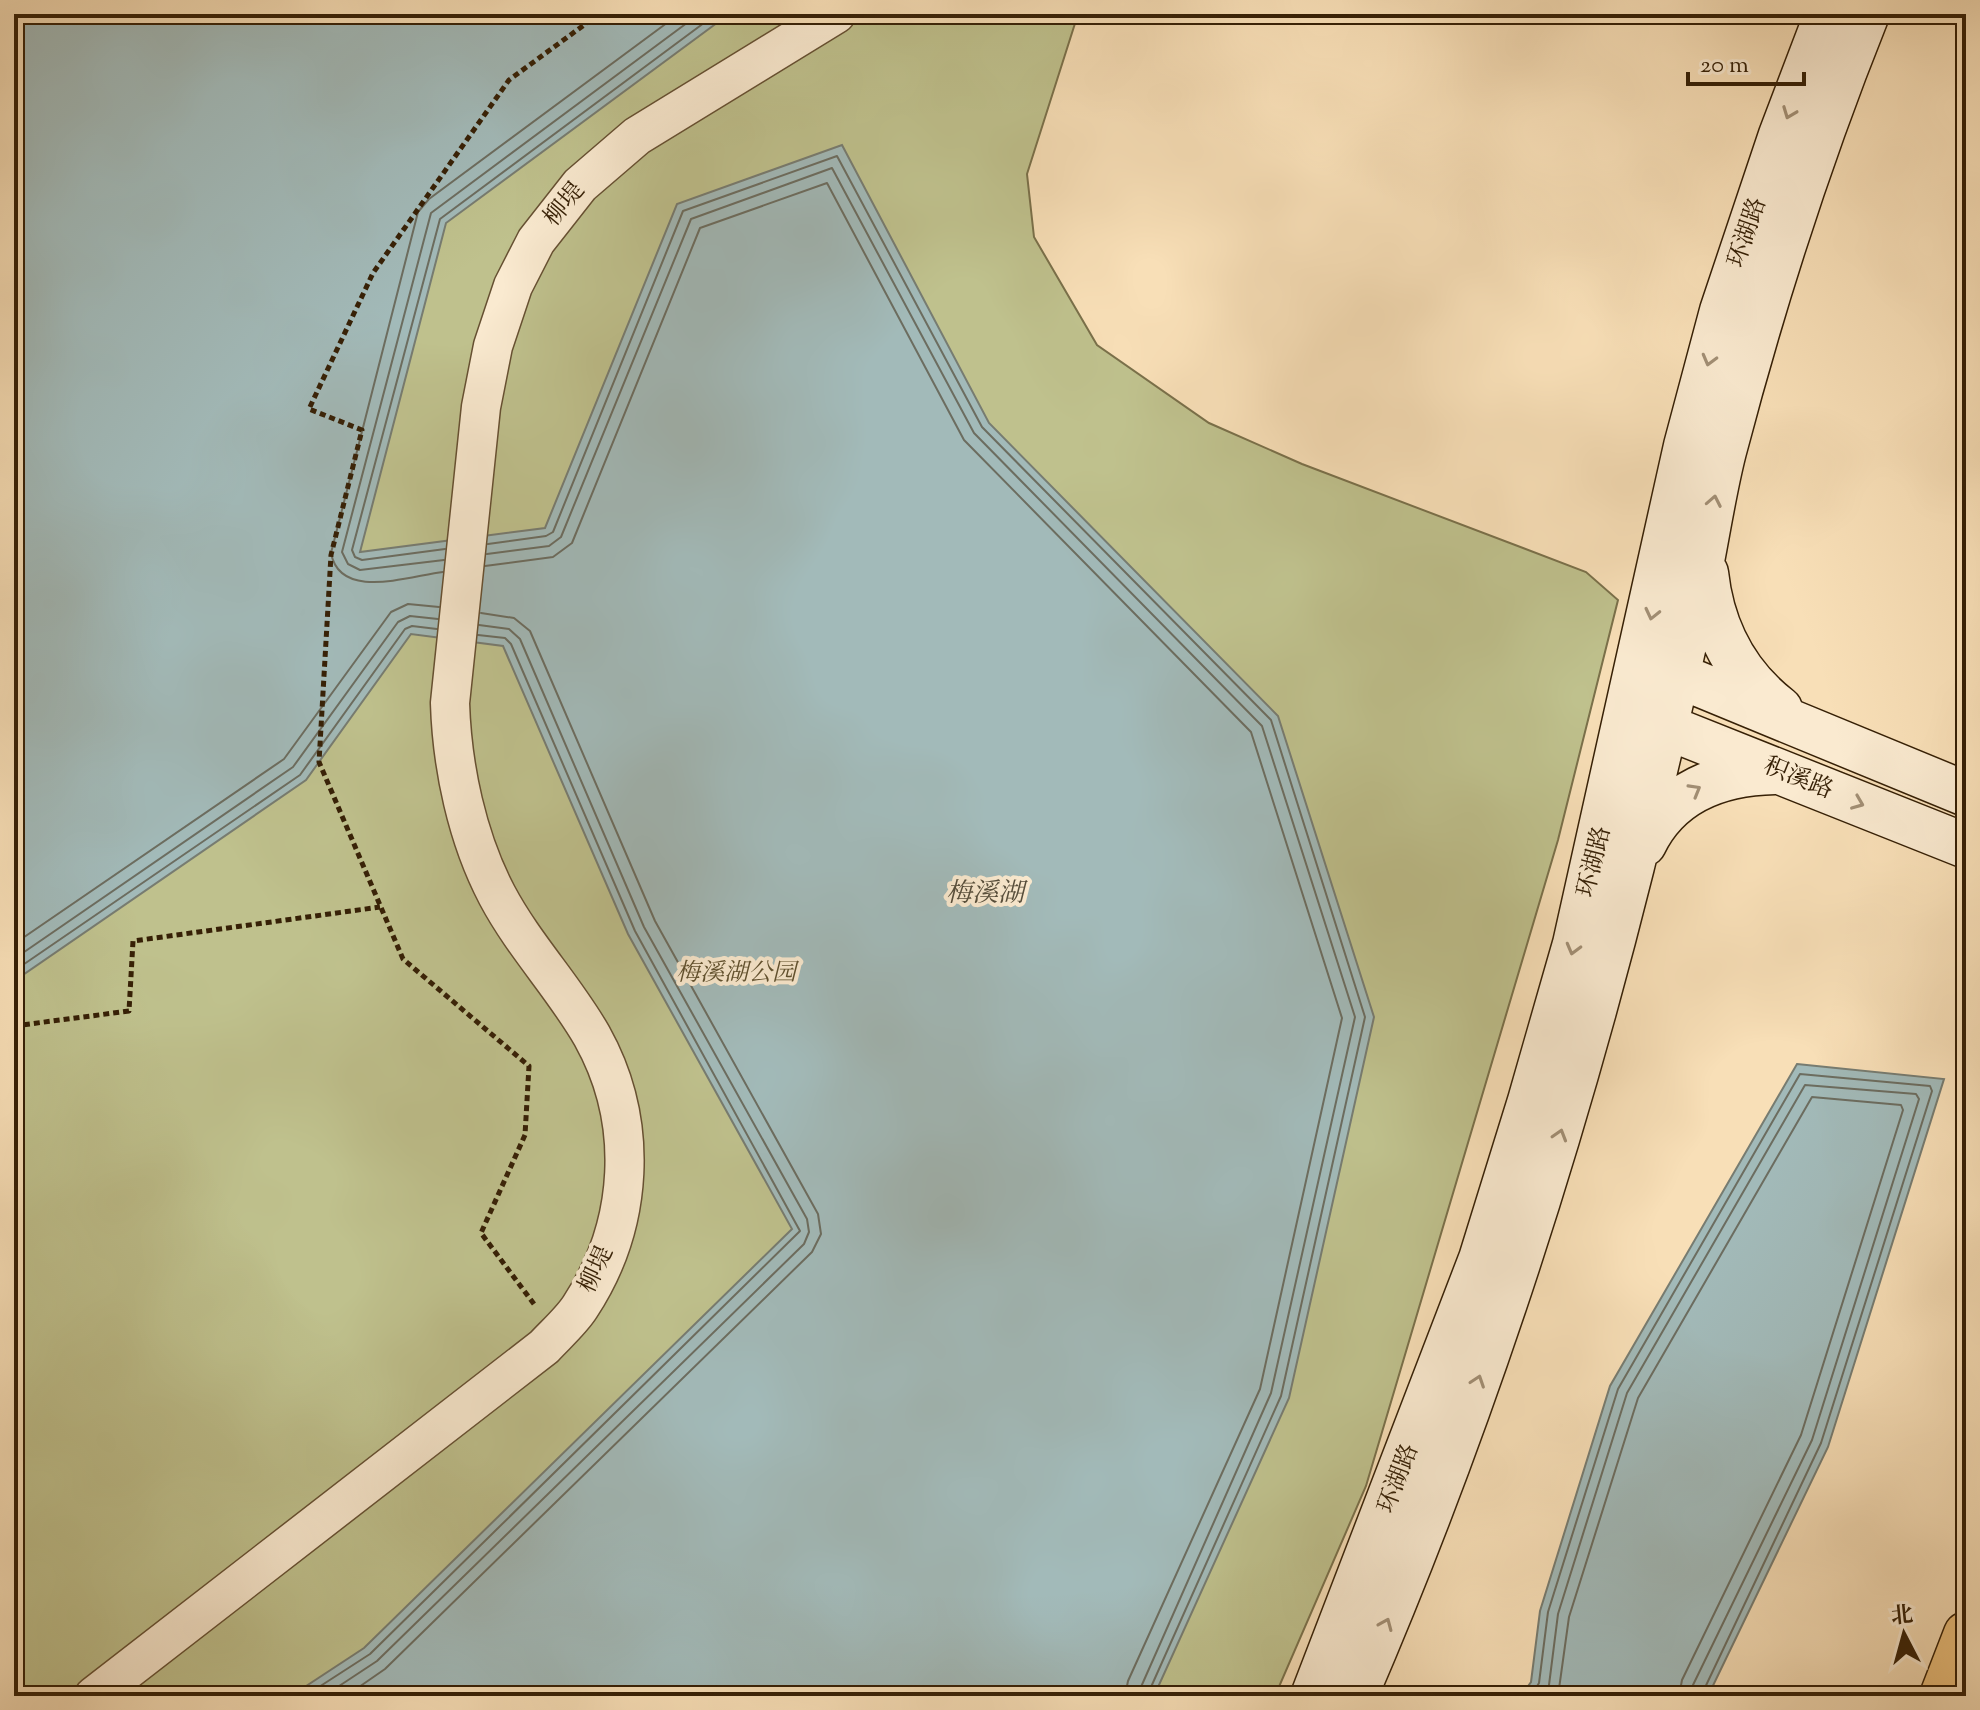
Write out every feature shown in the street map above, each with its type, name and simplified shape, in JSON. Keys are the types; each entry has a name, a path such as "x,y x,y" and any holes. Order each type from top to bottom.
{"main road":[{"name":"环湖路","path":"1355,1696 1453,1452 1526,1243 1579,1071 1630,871 1686,446 1722,311 1781,135 1827,14"},
{"name":"环湖路","path":"1659,668 1704,553 1723,456 1790,225 1826,115 1867,14"},
{"path":"1704,553 1714,620 1726,646 1745,676 1804,727"},
{"name":"积溪路","path":"1659,668 1966,794"},
{"name":"环湖路","path":"1313,1696 1481,1259 1575,944 1648,720"},
{"name":"积溪路","path":"1648,720 1966,846"},
{"path":"1630,871 1653,825 1680,799 1710,781 1745,773 1780,772"},
{"path":"1942,1696 1966,1634"}],"street":[{"name":"柳堤","path":"94,1696 544,1347 580,1308 606,1258 622,1205 626,1167 622,1118 609,1074 591,1036 497,894 469,822 451,746 454,653 481,407 493,346 513,286 536,241 580,185 637,136 836,14"}],"path":[{"path":"556,1334 481,1233 525,1135 529,1066 403,959 319,762 331,555 362,430 309,409 373,273 509,80 599,14"},
{"path":"14,1026 129,1011 133,941 380,907"}],"green space":[{"name":"梅溪湖公园","path":"14,14 1078,14 1027,174 1034,237 1097,345 1209,423 1302,464 1586,572 1618,600 1558,840 1366,1486 1275,1696 14,1696"}],"water":[{"name":"梅溪湖","path":"14,14 729,14 446,223 360,552 545,528 677,204 842,145 989,423 1278,716 1374,1017 1289,1398 1154,1696 291,1696 364,1648 792,1229 628,934 503,646 411,634 306,780 14,981"},
{"path":"1797,1064 1944,1079 1828,1447 1708,1696 1521,1696 1531,1682 1540,1611 1610,1386"}]}
